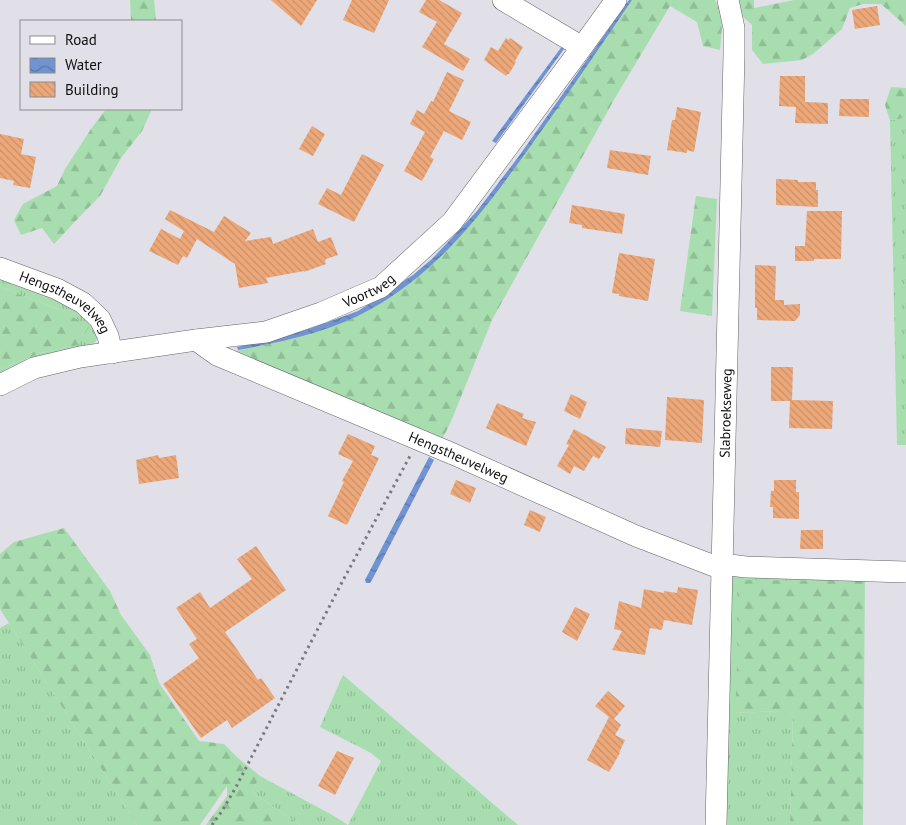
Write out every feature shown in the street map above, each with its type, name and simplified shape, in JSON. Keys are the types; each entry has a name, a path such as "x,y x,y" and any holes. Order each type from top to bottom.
{"street":[{"path":"503,0 582,47"},
{"name":"Voortweg","path":"0,386 34,368 80,357 266,332 321,313 381,287 452,222 616,0"},
{"name":"Slabroekseweg","path":"716,825 734,37 728,0"},
{"name":"Hengstheuvelweg","path":"0,268 57,289 82,303 100,319 108,336 112,353"},
{"name":"Hengstheuvelweg","path":"196,340 217,355 453,454 636,536 722,566 906,572"}],"path":[{"path":"212,825 236,787 418,440"}],"green space":[{"path":"130,0 154,0 156,20 131,20"},
{"path":"632,0 715,0 723,15 720,50 703,46 697,22 670,6 615,98 492,320 450,424 441,441 231,352 296,338 327,328 351,319 405,287 503,185"},
{"path":"735,0 754,0 754,8 794,0 906,0 906,26 881,4 863,4 850,8 842,29 813,54 802,60 763,64 752,50 752,25 739,13"},
{"path":"891,87 906,88 906,118 890,120 885,105"},
{"path":"105,110 152,110 142,131 121,158 100,196 54,244 42,228 21,235 14,220 23,204 57,186 65,169"},
{"path":"906,118 906,445 897,445 890,120"},
{"path":"696,196 717,199 712,316 680,311"},
{"path":"0,275 58,295 87,314 98,335 96,341 91,347 0,376 0,369 44,352 78,345 63,311 0,287"},
{"path":"0,287 63,311 89,327 78,345 44,352 0,369"},
{"path":"64,528 110,591 121,615 150,655 159,683 199,741 224,744 260,776 252,792 300,825 206,825 227,796 227,786 200,825 137,825 0,609 0,554 14,542"},
{"path":"729,576 865,581 735,713 788,711 793,714 790,825 723,825"},
{"path":"741,580 865,581 863,825 790,825 793,714 788,711 735,713"},
{"path":"9,623 137,825 0,825 0,628"},
{"path":"343,675 518,825 348,825 381,761 371,753 320,727"},
{"path":"260,776 348,825 300,825 252,792"}],"water":[{"path":"629,0 632,0 502,186 464,232 421,274 397,293 371,309 339,324 289,340 238,350 237,347 309,329 358,311 413,275 432,259 477,211 519,156"},
{"path":"563,45 564,49 496,143 492,141"},
{"path":"429,457 434,460 372,580 370,583 366,583 365,580"}],"building":[{"path":"271,0 317,0 301,26"},
{"path":"352,0 389,0 374,33 343,20"},
{"path":"426,0 439,0 462,13 444,44 470,59 463,71 422,47 437,22 419,12"},
{"path":"877,6 880,25 855,29 852,10"},
{"path":"506,38 509,40 510,38 523,47 509,74 506,76 484,60 491,47 498,51"},
{"path":"447,72 464,80 449,111 471,122 462,140 444,131 430,157 434,159 422,181 404,171 425,132 410,124 417,110 424,114 431,101 433,102"},
{"path":"780,76 805,76 805,102 828,103 828,124 795,123 796,107 779,106"},
{"path":"840,99 869,99 869,117 839,116"},
{"path":"677,107 701,112 694,152 687,150 687,153 667,150 672,120 675,120"},
{"path":"312,126 325,134 313,156 299,149"},
{"path":"0,134 24,139 21,154 36,157 30,188 13,185 14,181 0,178"},
{"path":"610,150 651,156 648,175 607,168"},
{"path":"362,154 384,165 354,222 318,204 327,188 341,195"},
{"path":"776,179 816,182 818,207 776,205"},
{"path":"572,205 625,214 622,234 582,228 582,225 569,223"},
{"path":"170,210 214,232 224,216 251,233 245,241 271,237 273,244 313,229 318,242 331,237 338,255 326,259 326,264 304,272 266,278 268,283 239,288 235,264 197,239 187,258 183,256 178,265 149,251 161,229 180,239 184,231 165,219"},
{"path":"807,211 842,211 841,259 795,261 795,246 805,246"},
{"path":"619,253 655,259 648,301 612,293"},
{"path":"755,265 776,266 775,300 784,300 784,305 800,304 800,315 795,321 757,320 757,308 755,308"},
{"path":"771,367 793,367 792,400 833,401 832,429 789,428 790,401 771,401"},
{"path":"571,394 587,402 580,419 564,411"},
{"path":"667,397 704,400 702,443 665,440"},
{"path":"497,403 524,414 522,418 536,422 526,446 486,428"},
{"path":"626,428 662,431 660,447 625,444"},
{"path":"574,429 606,447 599,459 593,456 584,471 574,466 570,474 557,466 569,445 566,444"},
{"path":"348,434 375,446 371,455 379,458 347,525 328,516 344,482 342,481 353,461 338,454"},
{"path":"158,455 159,458 176,455 179,478 139,484 136,460"},
{"path":"456,480 476,488 470,503 450,494"},
{"path":"774,480 796,480 796,492 799,492 799,519 773,518 773,507 770,507 771,491 774,491"},
{"path":"530,510 546,517 540,532 524,525"},
{"path":"801,530 823,530 823,549 800,549"},
{"path":"256,546 286,590 225,632 258,680 261,678 275,698 232,728 227,720 201,738 163,684 199,658 189,644 197,639 176,608 200,592 210,608 252,579 237,559"},
{"path":"678,587 698,590 692,625 664,620 662,630 650,628 645,655 612,650 622,631 614,629 619,601 641,608 644,589 664,593 664,591 677,593"},
{"path":"575,607 590,614 577,641 562,632"},
{"path":"608,691 625,706 614,719 621,725 615,735 625,740 609,772 587,760 609,717 595,706"},
{"path":"337,751 354,758 335,795 318,786"}]}
